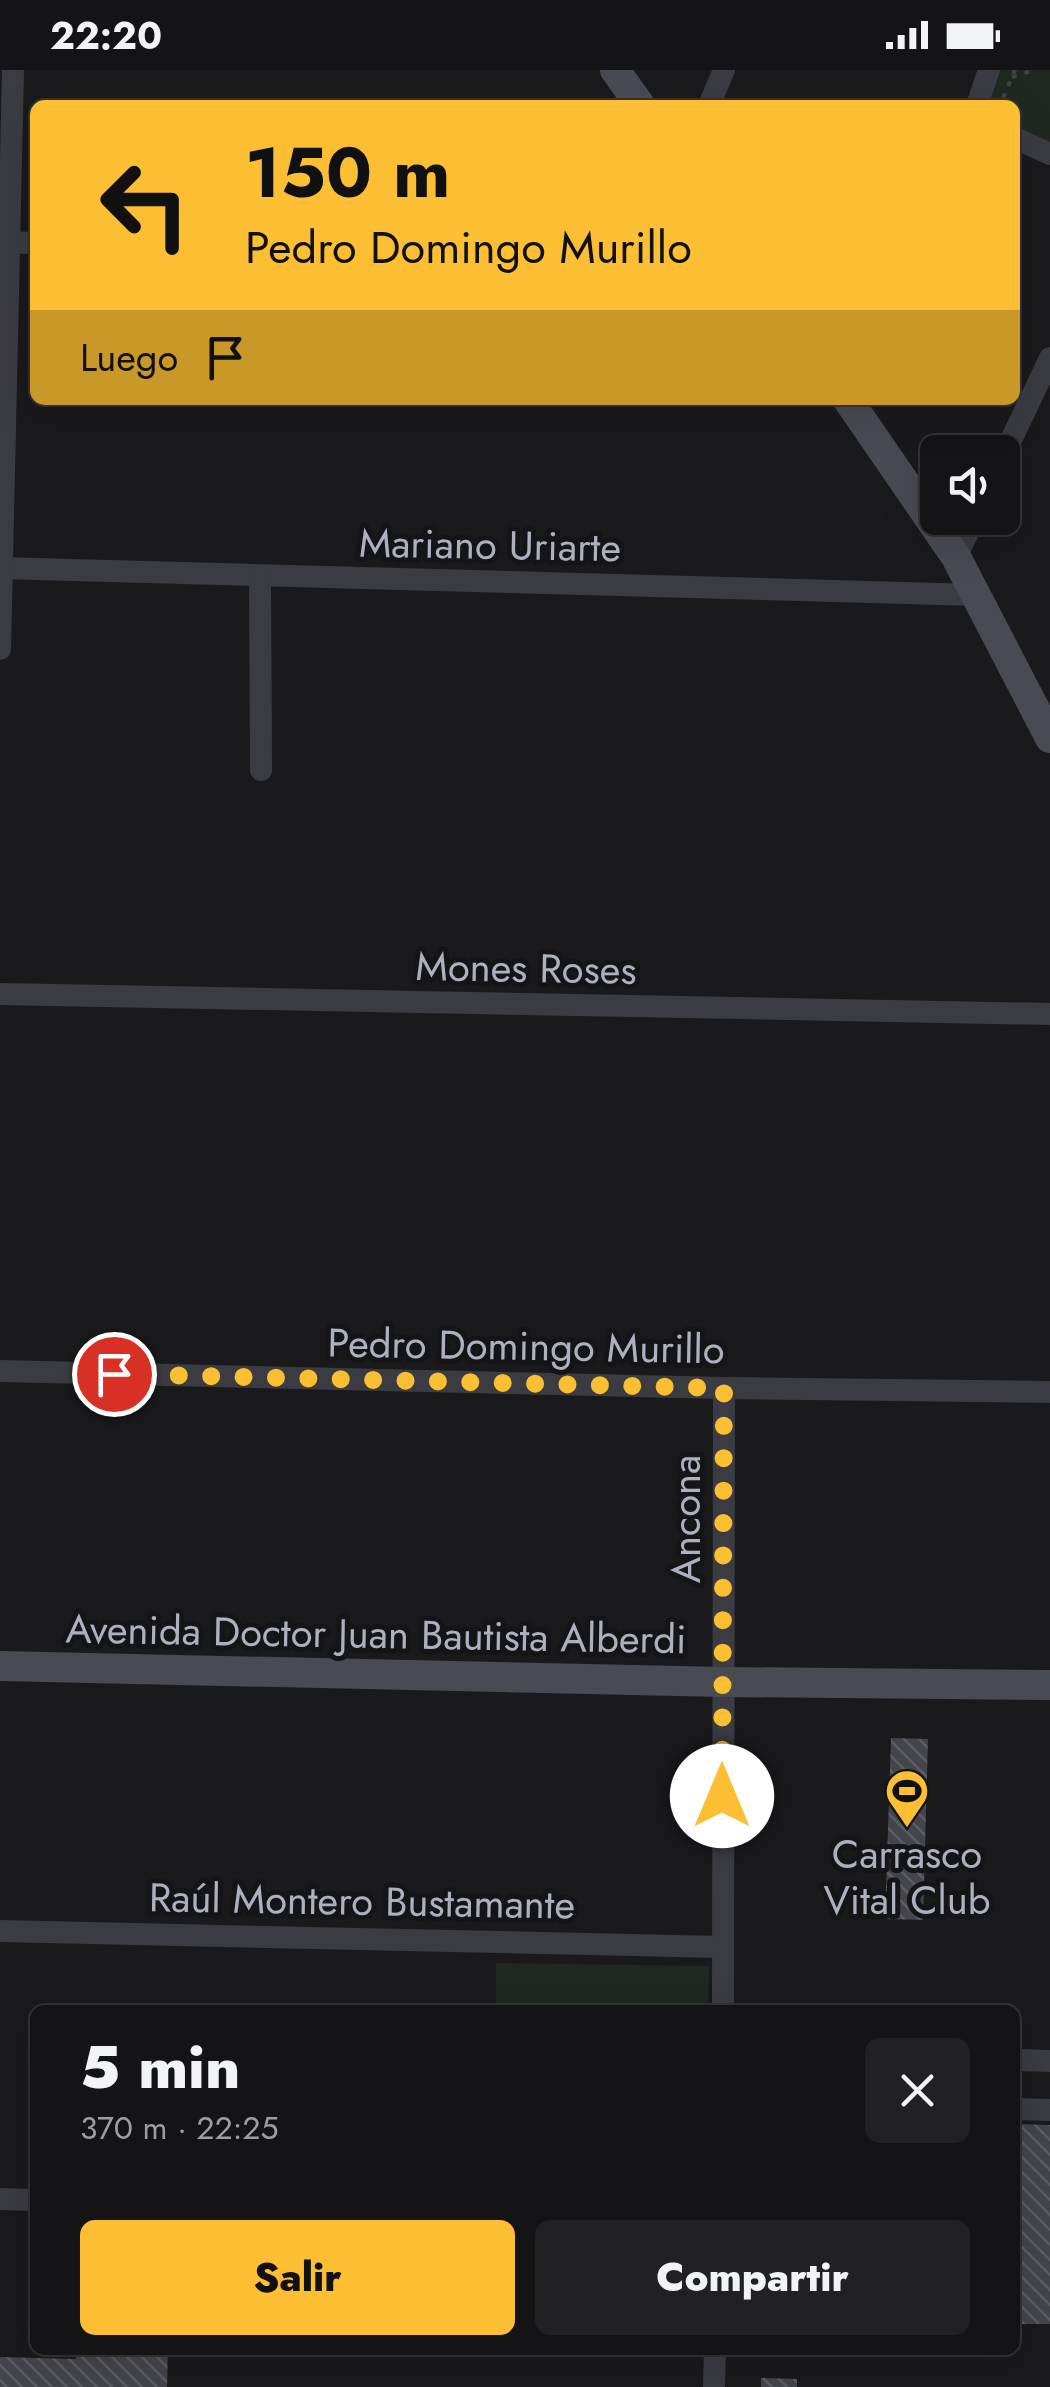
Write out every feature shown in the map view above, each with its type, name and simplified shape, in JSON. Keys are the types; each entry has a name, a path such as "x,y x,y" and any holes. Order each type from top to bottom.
{"street":[{"path":"0,649 5,181 13,70"},
{"path":"614,70 636,100"},
{"path":"711,100 724,70"},
{"path":"981,100 1001,74"},
{"path":"1020,140 1050,154"},
{"path":"1013,435 1050,358"},
{"path":"851,405 956,557 1050,738"},
{"path":"956,557 967,535"},
{"name":"Mariano Uriarte","path":"0,568 977,595"},
{"path":"260,576 261,770"},
{"name":"Mones Roses","path":"0,994 1050,1014"},
{"name":"Pedro Domingo Murillo","path":"0,1371 1050,1392"},
{"name":"Ancona","path":"723,2005 724,1388"},
{"name":"Avenida Doctor Juan Bautista Alberdi","path":"0,1666 1050,1685"},
{"name":"Raúl Montero Bustamante","path":"0,1931 722,1947"},
{"path":"1020,2060 1050,2061"},
{"path":"1020,2110 1050,2110"},
{"path":"0,2199 30,2200"},
{"path":"714,2387 715,2355"}],"path":[{"path":"1001,74 1015,70"},
{"path":"1001,74 1034,70"},
{"path":"999,100 1001,74"}],"shaded area":[{"path":"1001,70 1050,70 1050,145 1020,131 1020,100 990,100"},
{"path":"496,1963 709,1966 708,2005 496,2005"}],"building":[{"name":"Carrasco Vital Club","path":"891,1738 928,1739 923,1920 885,1919"},
{"path":"1020,2124 1050,2125 1050,2324 1020,2324"},
{"path":"76,2355 168,2355 167,2387 0,2387 0,2357 76,2359"},
{"path":"761,2378 797,2379 797,2387 761,2387"}],"place":[{"name":"Carrasco Vital Club","path":"907,1829"}],"route":[{"path":"114,1374 724,1388 722,1796"}]}
